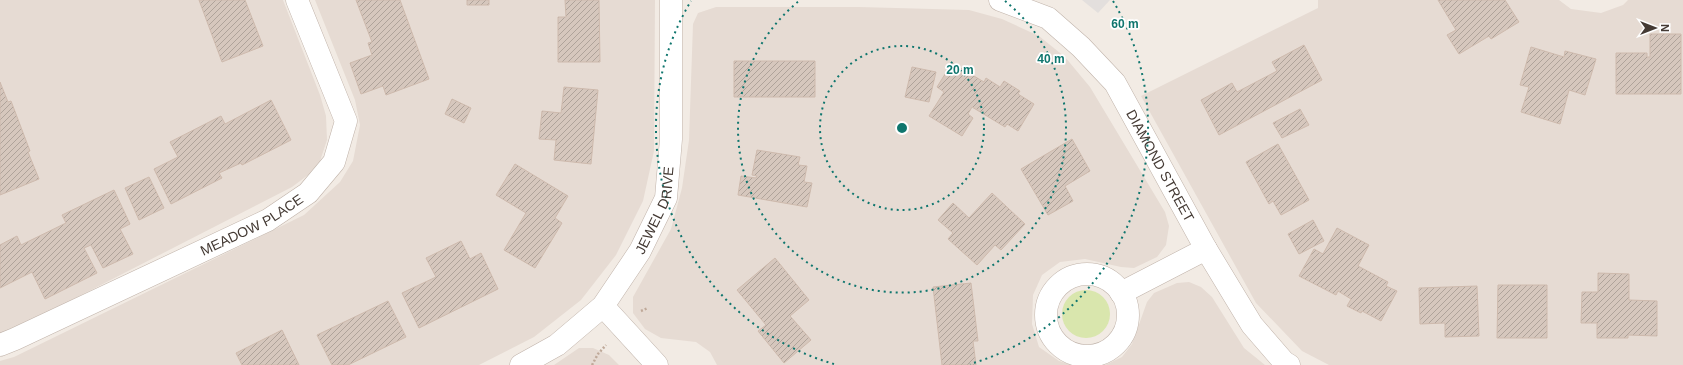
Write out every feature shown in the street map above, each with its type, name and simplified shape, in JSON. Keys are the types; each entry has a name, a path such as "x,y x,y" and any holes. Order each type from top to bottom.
{"street":[{"name":"MEADOW PLACE","path":"0,345 268,220 308,193 334,162 346,121 297,0"},
{"name":"JEWEL DRIVE","path":"521,365 557,345 603,306 640,251 666,198 672,139 672,0"},
{"name":"DIAMOND STREET","path":"1000,0 1048,18 1081,47 1115,83 1206,249 1252,325 1284,362 1289,365"},
{"path":"1121,293 1206,249"},
{"path":"603,306 657,365"}],"shaded area":[{"path":"0,0 283,0 320,95 326,116 327,140 320,161 308,175 292,187 17,328 0,333"},
{"path":"315,0 655,0 654,151 643,201 616,255 581,300 534,337 479,365 0,365 0,361 14,357 304,215 340,182 353,161 360,125 355,100"},
{"path":"1082,0 1110,0 1098,13"},
{"path":"1318,0 1559,0 1571,9 1601,13 1623,5 1628,0 1683,0 1683,365 1329,365 1302,351 1256,303 1141,96 1318,8"},
{"path":"716,7 859,7 969,10 1002,19 1039,36 1065,57 1090,87 1165,212 1169,226 1166,245 1157,257 1134,268 1121,267 1085,259 1060,262 1042,275 1033,295 1032,324 1039,347 1059,361 1072,365 717,365 710,352 696,342 661,338 645,329 633,313 633,297 671,229 682,188 689,140 693,24 698,13"},
{"path":"1189,282 1201,287 1212,297 1244,348 1265,365 1105,365 1122,357 1132,344 1147,302 1154,293 1177,283"},
{"path":"579,348 593,348 609,355 619,365 554,365"}],"green space":[{"path":"1081,290 1091,290 1103,297 1110,309 1110,319 1103,331 1091,338 1081,338 1073,334 1066,327 1062,319 1062,309 1066,301 1073,294"}],"building":[{"path":"199,0 245,0 263,46 222,62"},
{"path":"356,0 400,0 429,79 386,95 383,86 361,94 350,63 372,55 368,43 372,42"},
{"path":"467,0 489,0 489,5 467,5"},
{"path":"565,0 599,0 600,62 558,62 558,17 566,17"},
{"path":"1438,0 1505,0 1519,22 1491,39 1489,36 1459,54 1447,35 1456,30"},
{"path":"1650,34 1681,34 1681,94 1616,94 1616,53 1647,53 1647,57 1650,57"},
{"path":"1304,45 1322,80 1219,135 1201,100 1232,83 1237,92 1277,71 1272,62"},
{"path":"1531,47 1564,57 1565,51 1596,59 1585,95 1569,90 1560,124 1521,112 1529,87 1520,85"},
{"path":"734,61 815,61 815,97 734,97"},
{"path":"952,63 984,82 986,78 1000,87 1004,81 1020,91 1018,94 1034,104 1018,131 1007,124 1005,127 972,107 968,114 973,118 962,136 929,116 944,92 937,87"},
{"path":"912,67 936,72 929,102 905,97"},
{"path":"0,82 8,102 11,101 30,151 28,152 39,179 0,195"},
{"path":"564,87 598,90 591,164 554,160 556,140 539,139 542,111 561,113"},
{"path":"452,99 471,108 464,123 445,114"},
{"path":"271,100 291,140 242,165 241,163 219,173 222,178 171,204 154,169 178,157 170,142 221,116 225,124"},
{"path":"1300,109 1309,125 1282,138 1273,123"},
{"path":"1072,139 1090,171 1065,186 1073,201 1048,215 1021,169"},
{"path":"1278,144 1309,200 1281,215 1273,201 1269,204 1246,162"},
{"path":"757,150 800,157 798,165 807,166 804,182 812,183 807,207 738,195 741,176 756,178 757,176 752,175"},
{"path":"515,164 568,196 555,218 562,223 535,268 504,250 526,213 496,195"},
{"path":"149,177 164,208 139,220 125,188"},
{"path":"114,190 130,224 120,229 133,254 103,268 91,245 84,248 97,273 45,299 32,272 0,288 0,245 17,236 21,245 66,223 62,215"},
{"path":"992,193 1025,224 1001,250 995,245 977,265 948,239 953,233 938,220 953,203 969,218"},
{"path":"1313,220 1324,241 1299,254 1288,234"},
{"path":"1337,228 1369,245 1358,266 1388,282 1386,286 1397,291 1381,321 1362,311 1361,313 1347,306 1351,299 1338,291 1336,295 1299,276 1314,249 1323,254"},
{"path":"461,241 470,259 481,253 498,289 419,328 402,293 436,277 426,258"},
{"path":"775,258 809,300 790,316 811,340 784,363 758,331 766,325 737,290"},
{"path":"1598,273 1629,274 1629,300 1657,301 1657,336 1628,335 1628,338 1597,338 1597,323 1581,323 1582,292 1598,292"},
{"path":"971,283 978,341 973,341 976,365 942,365 933,287"},
{"path":"1498,285 1547,285 1547,338 1497,338"},
{"path":"1477,286 1479,336 1445,337 1445,323 1420,324 1419,288"},
{"path":"388,301 406,337 348,365 332,365 317,335"},
{"path":"282,330 299,365 242,365 236,353"}]}
